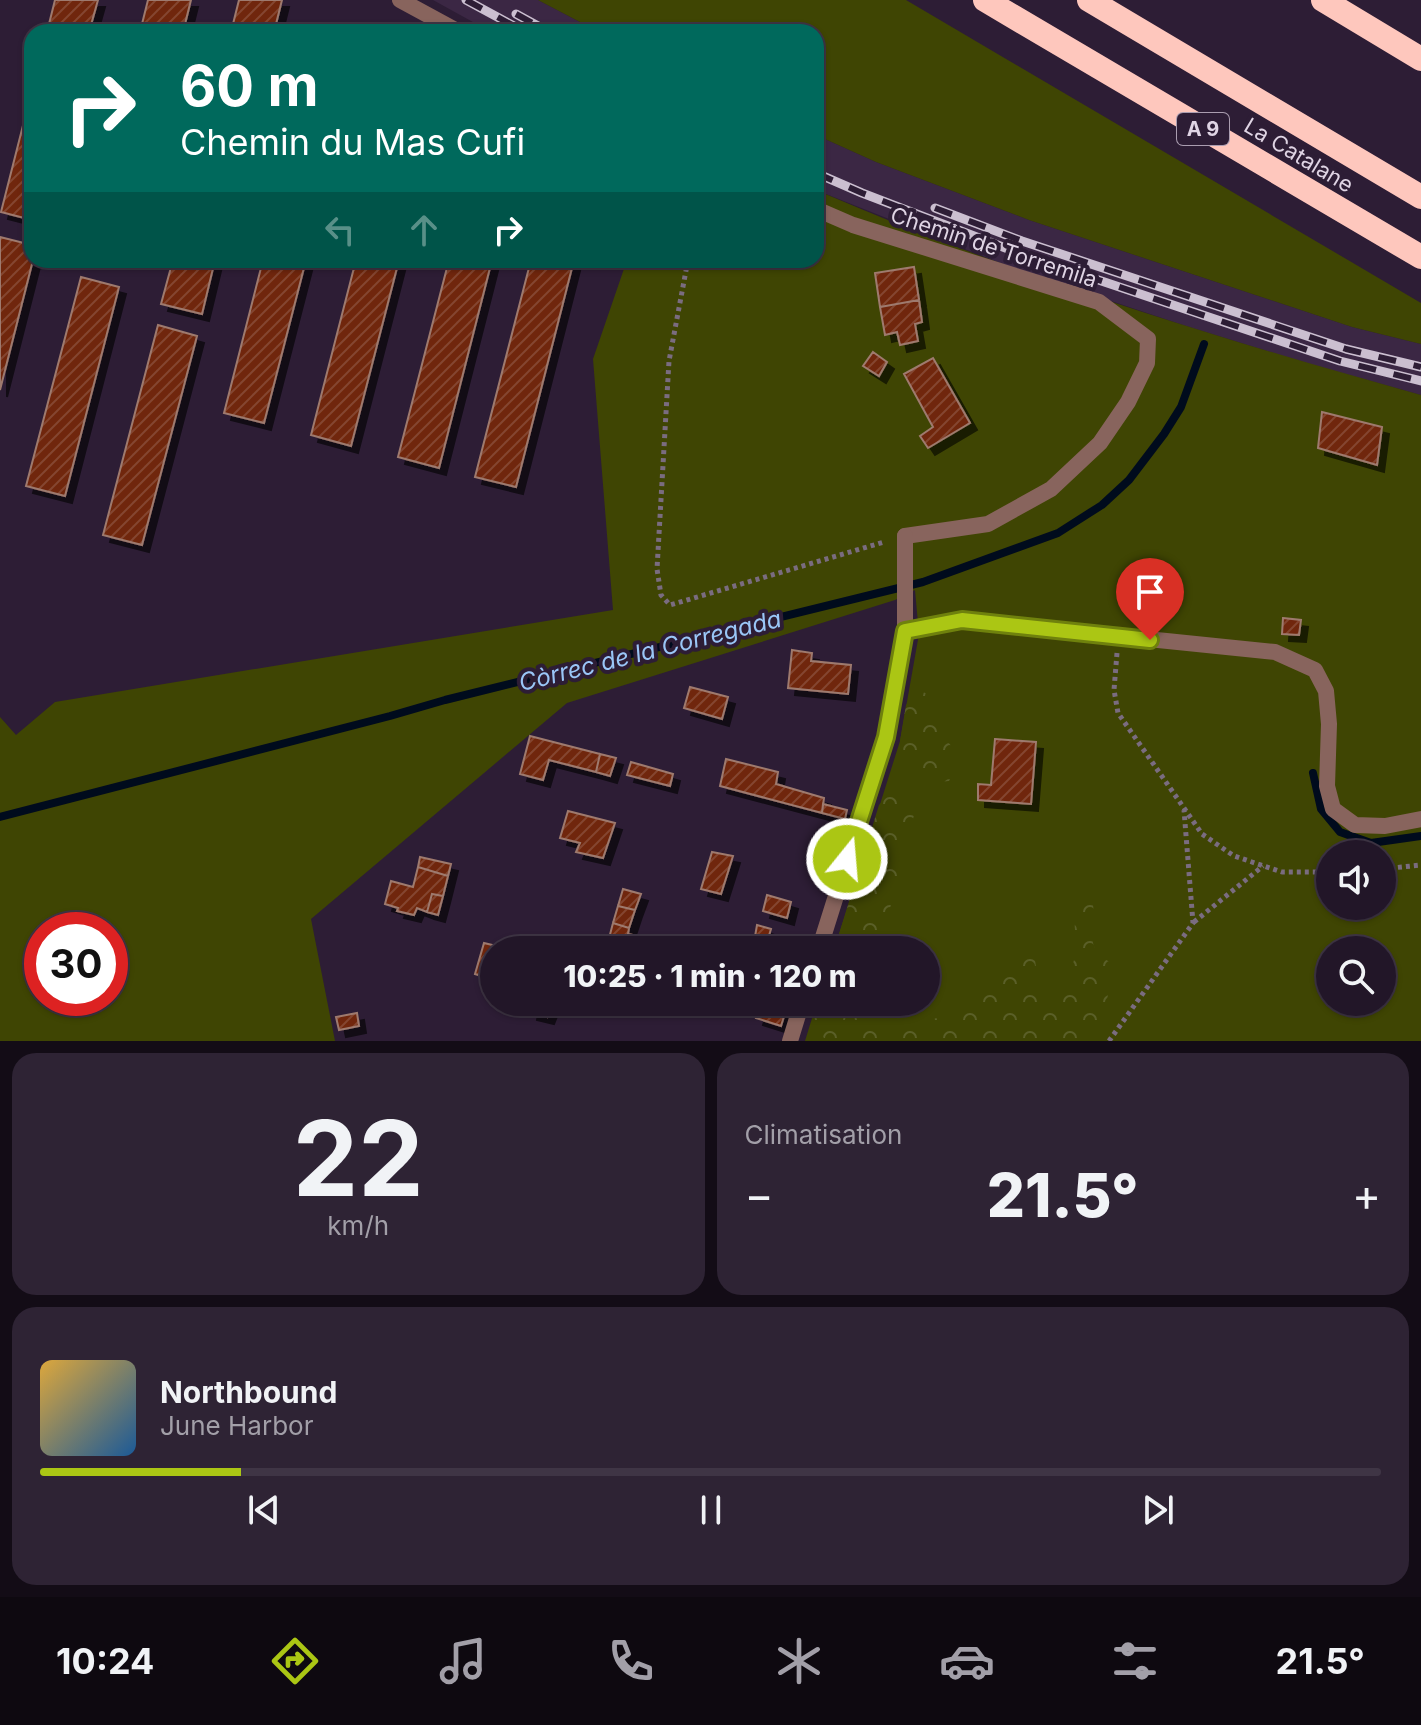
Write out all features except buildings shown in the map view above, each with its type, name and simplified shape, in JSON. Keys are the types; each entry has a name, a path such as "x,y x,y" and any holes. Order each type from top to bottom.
{"highway":[{"name":"La Catalane","path":"985,0 1421,257"},
{"name":"La Catalane","path":"1089,0 1421,197"},
{"path":"1323,0 1421,59"}],"street":[{"path":"400,0 444,24"},
{"name":"Chemin de Torremila","path":"824,212 853,225 1099,302 1148,339 1147,363 1128,402 1100,443 1051,489 988,524 905,536"},
{"path":"823,936 886,737 905,631 905,536"},
{"path":"905,631 962,620 1275,652 1315,670 1326,691 1329,724 1327,786 1333,809 1355,825 1385,826 1421,819"},
{"path":"790,1041 798,1016"}],"path":[{"path":"686,268 669,361 657,569 661,595 670,605 905,536"},
{"path":"1119,637 1114,690 1118,713 1202,834 1234,856 1263,866 1282,872 1316,872"},
{"path":"1184,809 1193,923"},
{"path":"1396,868 1421,865"},
{"path":"1109,1041 1193,923 1263,866"}],"shaded area":[{"path":"433,0 538,0 584,24 476,24"},
{"path":"824,139 876,162 1029,220 1352,327 1421,344 1421,395 1186,326 1015,269 824,193"}],"green space":[{"path":"538,0 906,0 1421,303 1421,344 1352,327 1029,220 876,162 824,139 824,24 584,24"},
{"path":"824,193 964,250 1115,303 1421,395 1421,1041 805,1041 813,1016 940,1016 940,936 838,936 900,741 919,634 915,590 895,600 567,703 311,919 335,1041 0,1041 0,717 16,735 55,702 613,610 593,359 624,268 824,268"},
{"path":"919,689 934,699 941,713 942,735 958,760 949,781 928,780 917,774 908,762 900,741 906,705"},
{"path":"893,790 908,794 916,806 882,936 838,936 879,805"},
{"path":"1080,884 1093,904 1094,946 1110,962 1105,1004 1082,1041 827,1041 816,1027 815,1016 867,1016 907,1025 963,1008 1017,948 1034,951 1038,984 1055,988 1068,982 1074,960 1075,915"}],"waterway":[{"name":"Còrrec de la Corregada","path":"0,817 445,700 923,582 1058,533 1102,505 1129,480 1181,407 1204,344"},
{"path":"1313,773 1321,809 1340,832 1371,843 1421,836"}],"railway":[{"path":"466,0 510,24"},
{"path":"516,14 534,24"},
{"path":"824,176 1021,254 1340,361 1421,381"},
{"path":"935,208 1022,241 1346,349 1421,367"}],"route":[{"path":"847,859 886,737 905,631 962,620 1150,640"}]}
